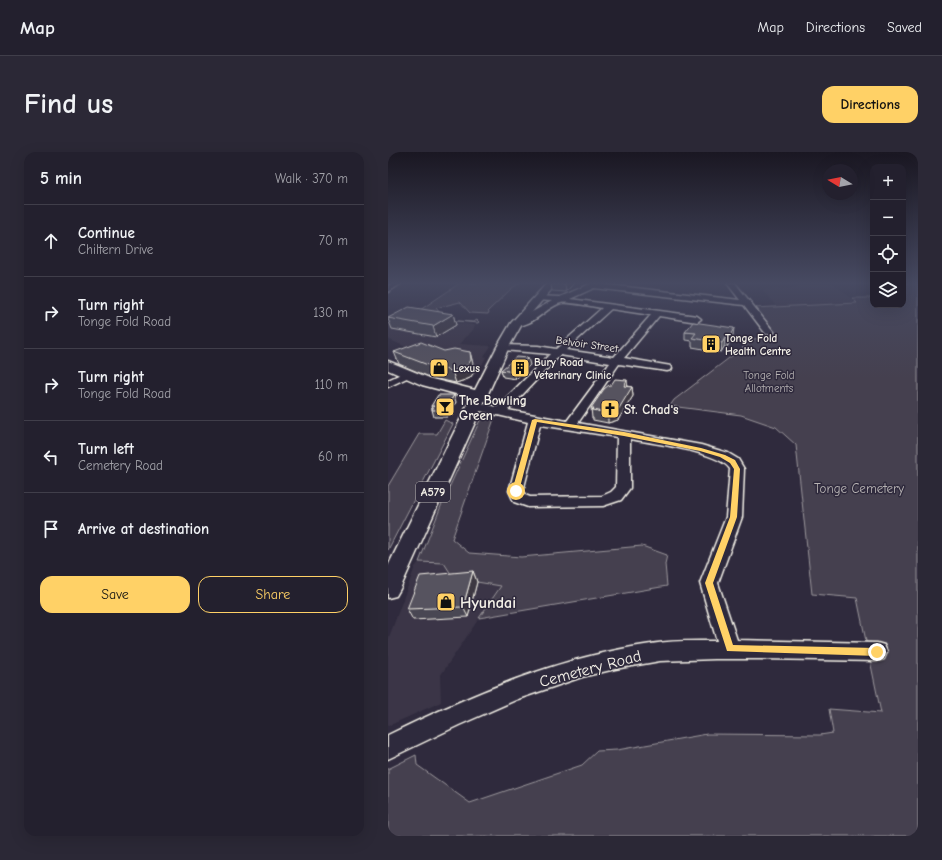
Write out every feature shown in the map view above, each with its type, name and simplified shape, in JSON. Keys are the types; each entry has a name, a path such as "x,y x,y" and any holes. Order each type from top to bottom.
{"main road":[{"name":"A579","path":"388,589 435,487 503,347 517,323 524,315"},
{"path":"388,365 407,374 449,389 480,396"}],"street":[{"path":"517,323 527,320 535,315"},
{"path":"499,412 558,352 599,315"},
{"path":"570,426 617,360 655,315"},
{"path":"670,315 697,319"},
{"path":"756,315 769,332"},
{"name":"Belvoir Street","path":"503,347 558,352 667,368"},
{"path":"388,384 407,374"},
{"path":"480,396 499,412 535,420 624,434 701,449 722,456 736,457 737,469 734,517 709,583 730,649"},
{"path":"535,420 516,491 519,498 528,502 603,501 616,496 623,488 624,434"},
{"name":"Cemetery Road","path":"388,747 453,715 528,685 590,665 650,653 730,649 877,652"}],"shaded area":[{"path":"408,317 475,325 473,330 459,344 491,346 484,356 486,357 479,371 466,382 447,383 418,374 397,365 422,354 388,339 388,328"},
{"path":"419,562 444,563 477,582 501,586 440,676 441,702 388,726 388,640 415,567"}],"green space":[{"path":"433,315 442,315 446,320"},
{"name":"Tonge Cemetery","path":"759,315 918,315 918,836 388,836 388,769 416,755 417,765 470,803 582,765 597,751 617,750 707,734 820,735 833,733 829,709 881,713 857,598 812,594 796,445 776,427 741,415 670,406 674,400 754,339 777,337"},
{"path":"446,320 473,322 477,320 479,322 478,323"},
{"path":"488,415 495,416 452,539 469,553 521,557 642,546 667,555 665,564 667,586 479,618 501,586 477,582 451,574 444,563 419,562 443,501 481,418"},
{"path":"445,420 453,424 388,550 388,486 419,434 437,434"}],"building":[{"path":"394,315 451,315 433,326 388,318"},
{"path":"693,322 734,328 728,339 725,338 722,343 692,338 696,333 685,332"},
{"path":"421,342 444,351 454,349 470,352 471,360 467,366 452,371 428,365 394,352"},
{"path":"516,357 528,358 514,372 501,370"},
{"path":"615,379 627,380 624,386 632,387 618,410 608,413 592,410 594,408 591,408 604,389 611,385"},
{"path":"438,395 454,395 445,410 432,410 434,406 431,406"},
{"path":"473,571 463,607 407,609 420,576"}],"place":[{"name":"Tonge Fold Health Centre","path":"711,344"},
{"name":"Lexus","path":"439,368"},
{"name":"Bury Road Veterinary Clinic","path":"520,368"},
{"name":"The Bowling Green","path":"445,407"},
{"name":"St. Chad's","path":"610,409"},
{"name":"Hyundai","path":"446,602"}],"route":[{"path":"516,491 535,420 673,443 701,449 722,456 733,462 737,469 734,517 709,583 730,649 877,652"}],"park label":[{"name":"Tonge Fold Allotments","path":"769,381"}]}
